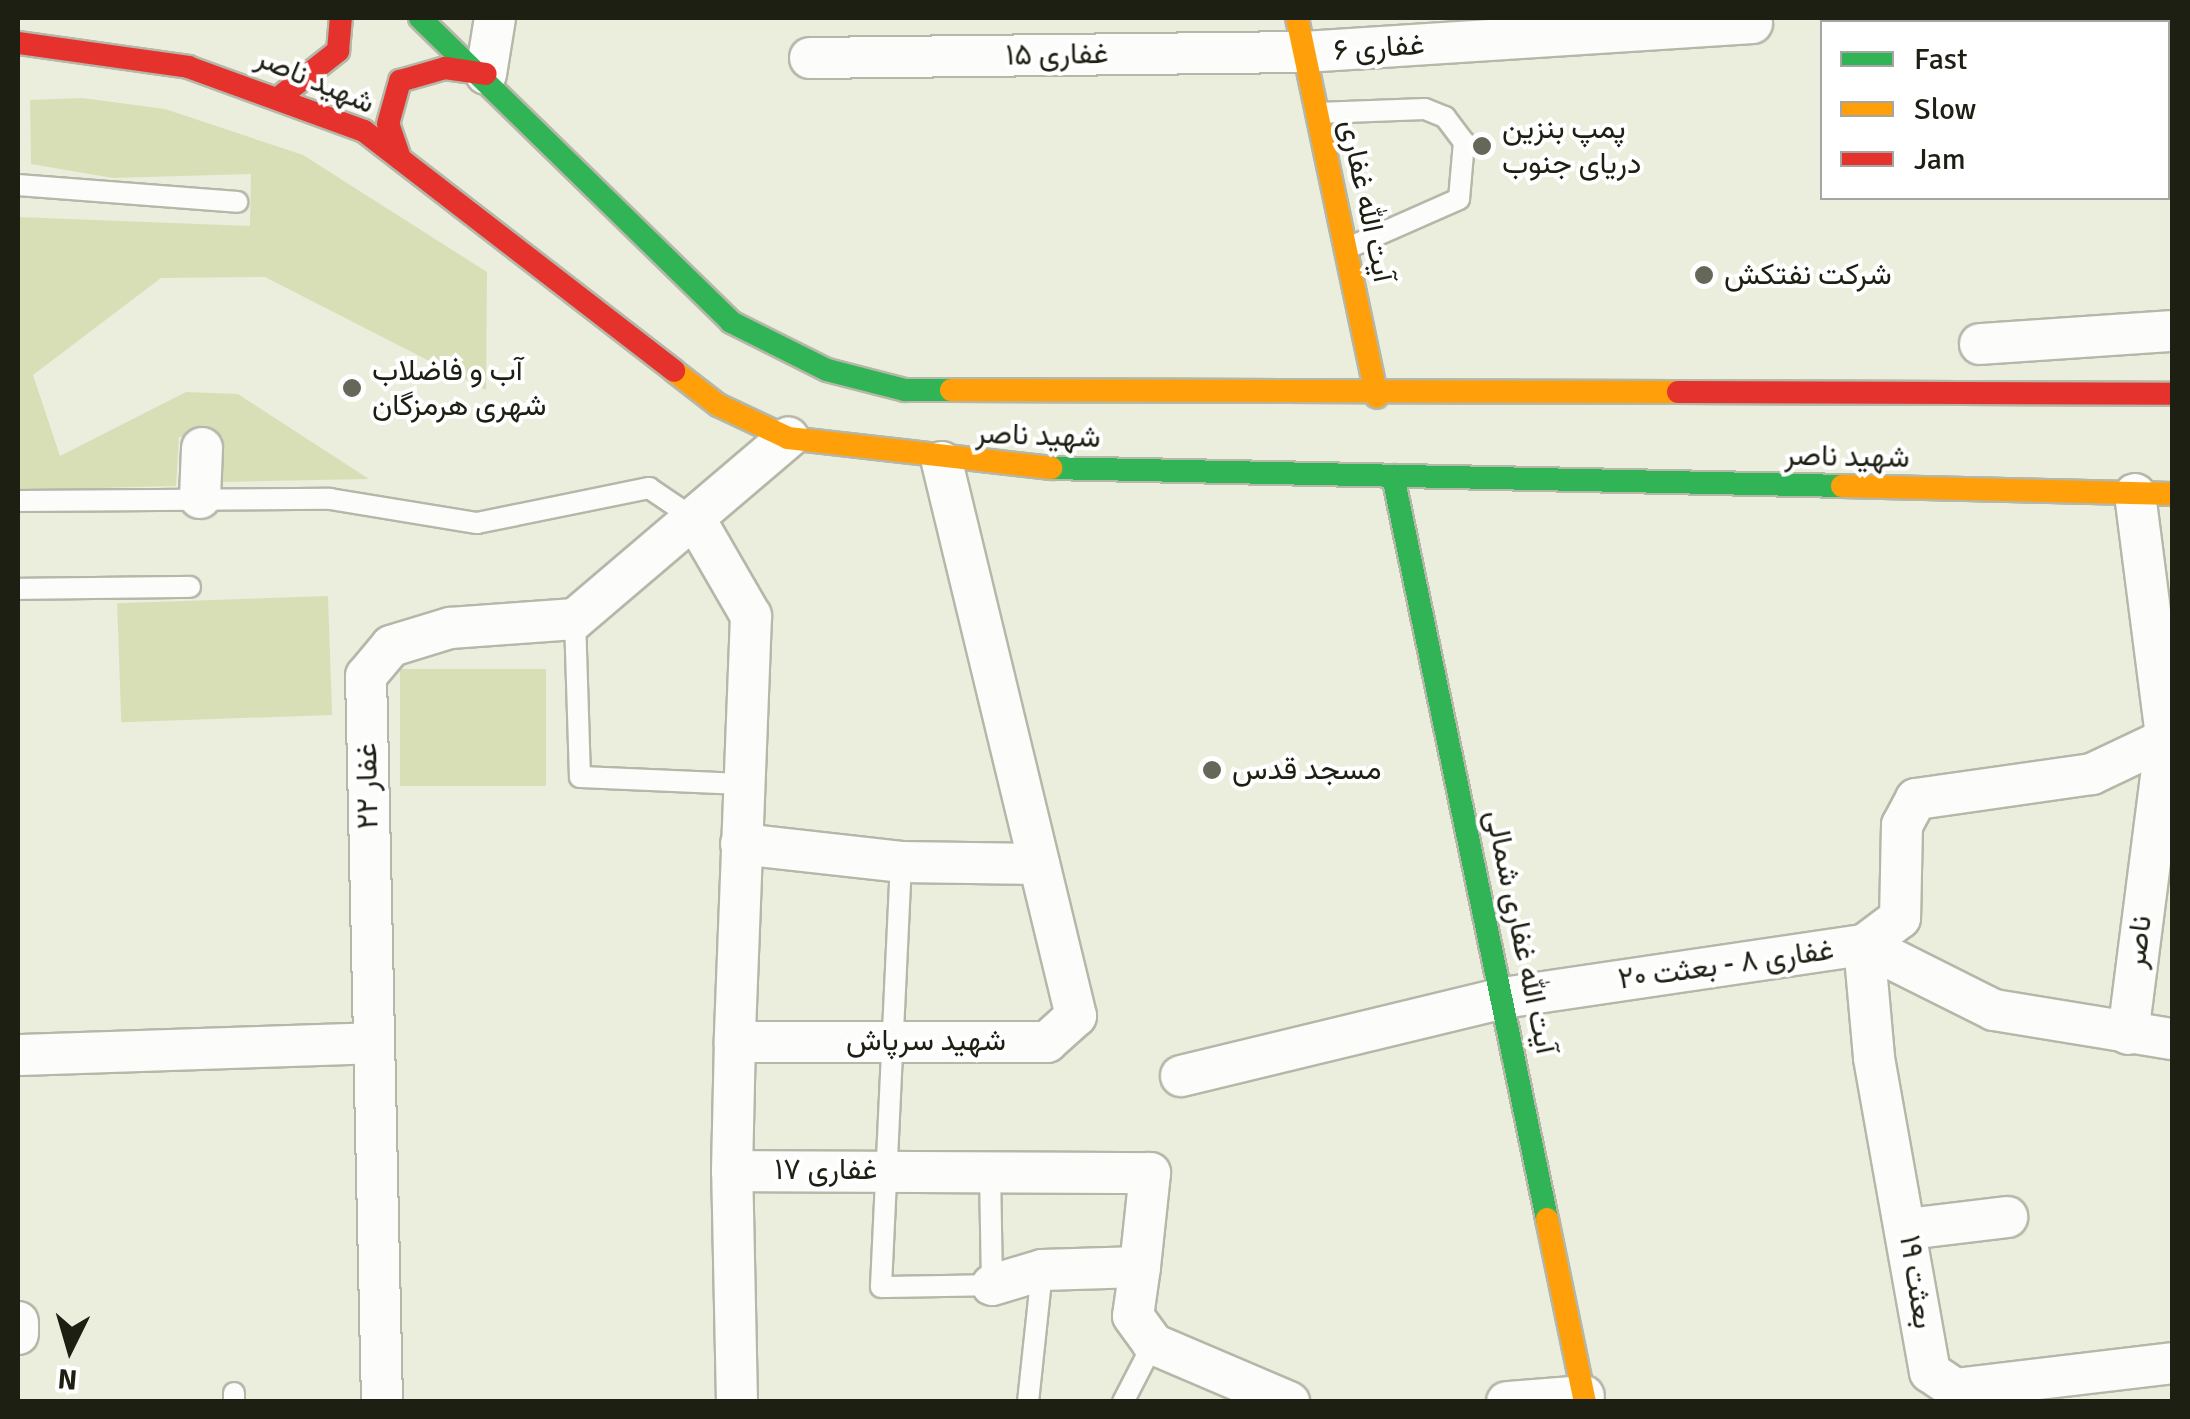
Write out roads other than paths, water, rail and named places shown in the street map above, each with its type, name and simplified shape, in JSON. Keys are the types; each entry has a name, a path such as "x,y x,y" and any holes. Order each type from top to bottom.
{"main road":[{"path":"281,96 338,51 342,18"},
{"name":"شهید ناصر","path":"420,18 486,74 731,322 827,370 905,390 1377,397 2172,394"},
{"name":"آیت الله غفاری","path":"1301,35 1377,397"},
{"name":"شهید ناصر","path":"18,43 120,53 281,96 400,158 718,404 788,438 942,462 2154,494"},
{"path":"400,158 388,124 400,82 445,68 486,74"},
{"name":"آیت الله غفاری شمالی","path":"1393,476 1585,1399"}],"street":[{"path":"486,74 495,18"},
{"name":"غفاری ۶","path":"1301,35 1752,24"},
{"name":"غفاری ۱۵","path":"810,58 1301,35"},
{"path":"1980,344 2172,331"},
{"path":"575,618 788,438"},
{"path":"200,498 202,448"},
{"name":"شهید سرپاش","path":"735,1042 1048,1042 1076,1016 942,462"},
{"name":"ناصر","path":"2128,1034 2160,875 2169,736 2154,494"},
{"path":"695,519 752,616 732,1171"},
{"name":"غفار ۲۲","path":"382,1402 366,676 391,646 450,628 575,618"},
{"path":"1864,945 1900,918 1902,825 1916,799 2092,774 2169,736"},
{"path":"741,844 901,862 1039,864"},
{"name":"غفاری ۸ - بعثت ۲۰","path":"1504,998 1864,945 1994,1010 2172,1038"},
{"name":"بعثت ۱۹","path":"1864,945 1874,1058 1908,1229 1930,1372 1956,1395 2172,1362"},
{"path":"1181,1076 1504,998"},
{"path":"18,1056 374,1043"},
{"name":"غفاری ۱۷","path":"737,1402 732,1171 1150,1173 1140,1267"},
{"path":"1908,1229 2006,1218"},
{"path":"992,1285 1042,1270 1140,1267 1133,1316 1153,1344 1289,1402"},
{"path":"18,1322 18,1334"},
{"path":"1507,1402 1585,1399"}],"lane":[{"path":"1317,113 1424,110 1446,117 1464,142 1459,199 1346,249"},
{"path":"18,185 237,202"},
{"path":"18,501 330,499 477,523 649,488 695,519"},
{"path":"18,589 190,587"},
{"path":"575,618 580,777 743,784"},
{"path":"901,862 881,1287 992,1285 990,1170"},
{"path":"1028,1402 1042,1270"},
{"path":"1123,1402 1153,1344"}],"place":[{"name":"پمپ بنزین دریای جنوب","path":"1482,146"},
{"name":"شرکت نفتکش","path":"1704,275"},
{"name":"آب و فاضلاب شهری هرمزگان","path":"352,388"},
{"name":"مسجد قدس","path":"1212,770"}]}
